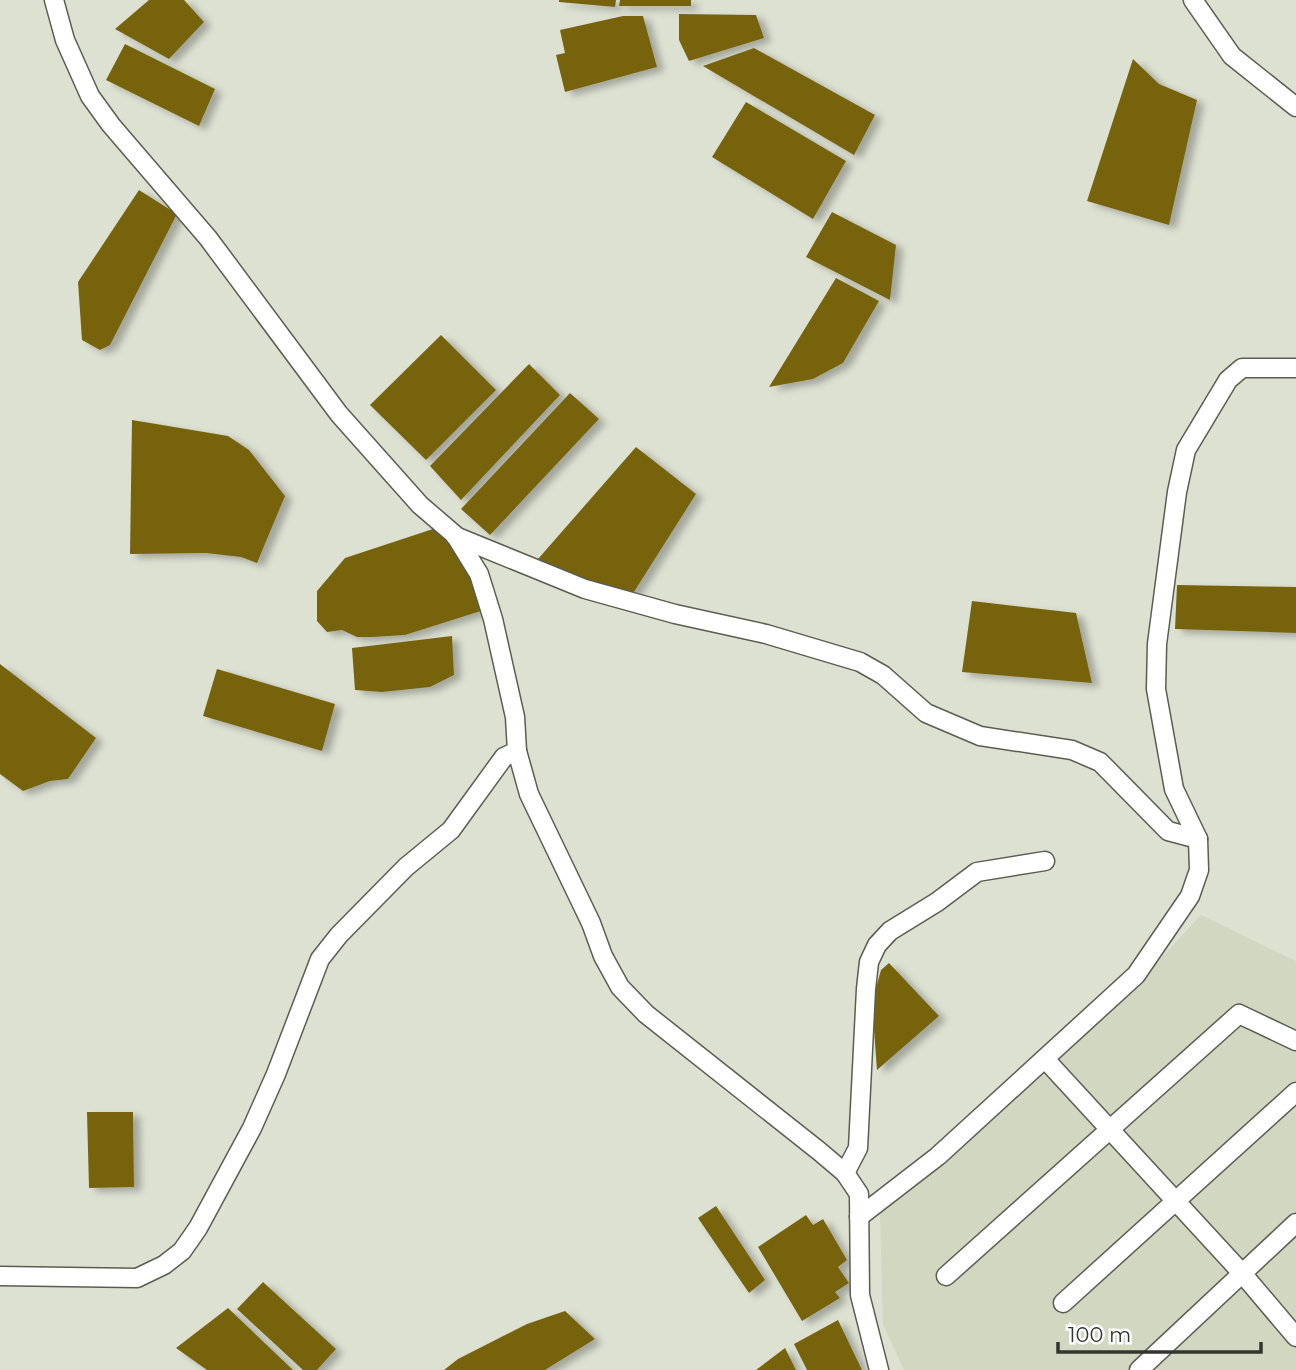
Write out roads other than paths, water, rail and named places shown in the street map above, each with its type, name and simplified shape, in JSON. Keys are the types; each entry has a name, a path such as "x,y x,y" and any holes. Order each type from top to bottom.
{"street":[{"path":"54,0 65,40 90,96 208,238 339,415 420,505 455,535 479,574 493,620 515,717 517,751 529,793 591,923 603,956 620,987 646,1014 779,1116 845,1173 859,1194 860,1295 878,1370"},
{"path":"1193,0 1232,56 1296,107"},
{"path":"859,1217 939,1156 1136,975 1190,896 1199,870 1198,839 1174,789 1157,689 1157,644 1177,492 1186,450 1228,380 1242,368 1296,368"},
{"path":"455,535 586,589 675,614 766,634 860,662 883,675 926,713 980,736 1072,750 1100,762 1168,831 1198,839"},
{"path":"0,1276 137,1278 164,1265 181,1251 198,1227 252,1128 276,1074 320,959 339,934 406,867 451,830 504,757 517,751"},
{"path":"845,1173 858,1148 866,989 869,962 877,945 890,931 937,902 977,872 1045,862"},
{"path":"946,1276 1239,1014 1296,1041"},
{"path":"1045,1059 1241,1272 1296,1338"},
{"path":"1063,1303 1296,1092"},
{"path":"1139,1370 1296,1223"}]}
